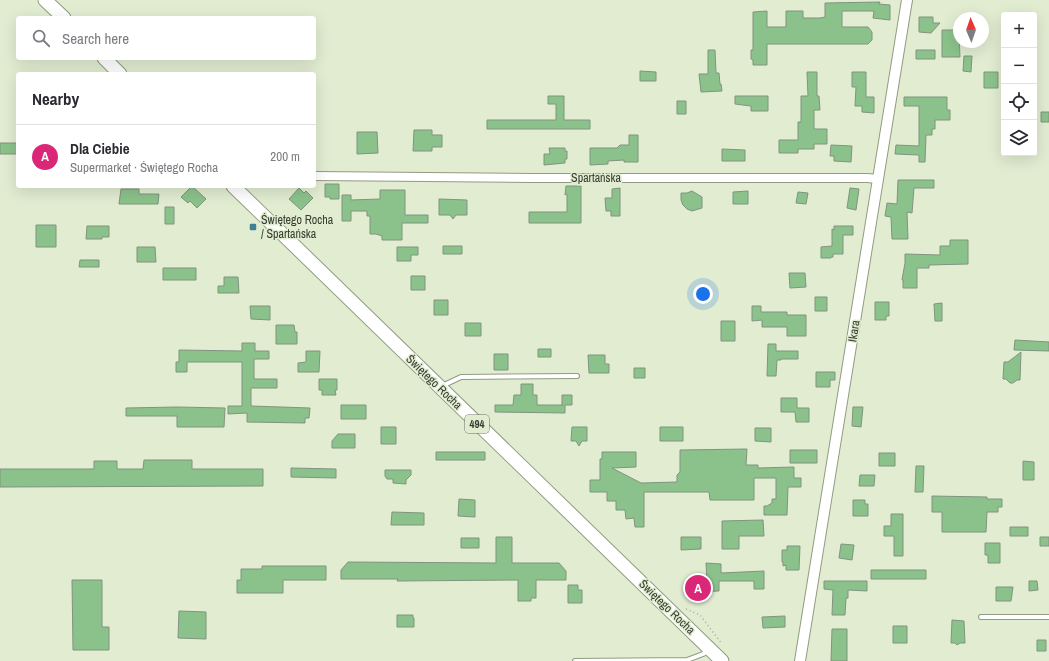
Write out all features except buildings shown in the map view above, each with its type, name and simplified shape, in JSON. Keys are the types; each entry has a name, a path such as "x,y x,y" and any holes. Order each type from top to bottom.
{"main road":[{"path":"45,0 62,16"},
{"path":"106,60 118,72"},
{"name":"Świętego Rocha","path":"237,188 722,661"}],"street":[{"name":"Ikara","path":"800,661 907,0"},
{"name":"Spartańska","path":"316,176 878,179"}],"lane":[{"path":"440,387 461,377 577,376"},
{"path":"981,617 1049,617"},
{"path":"575,661 687,660 703,654 710,649"}],"path":[{"path":"686,609 700,615 724,647"}],"place":[{"name":"Świętego Rocha / Spartańska","path":"253,227"},
{"name":"Dla Ciebie","path":"698,588"}]}
